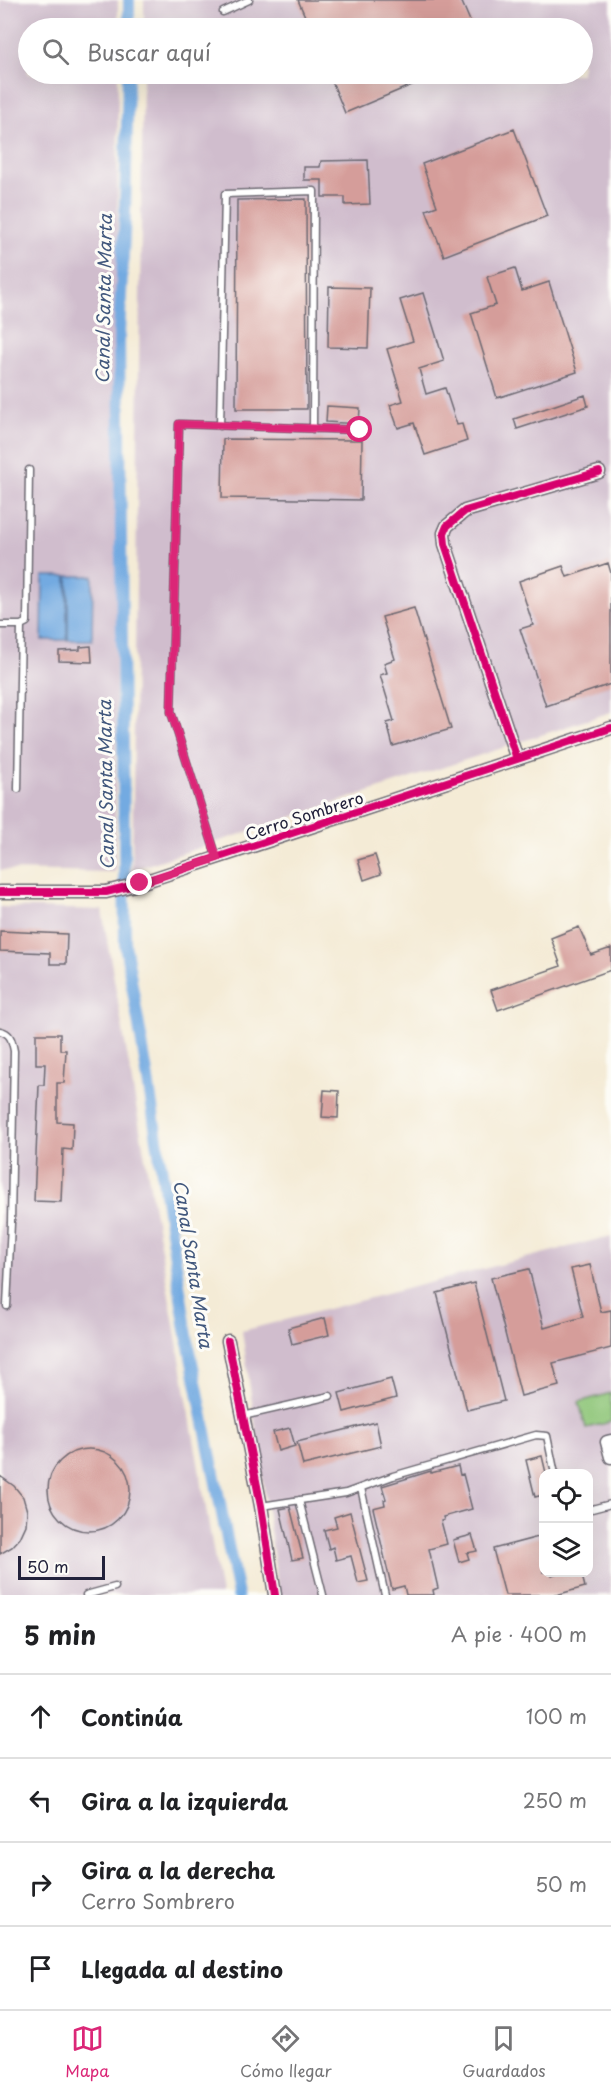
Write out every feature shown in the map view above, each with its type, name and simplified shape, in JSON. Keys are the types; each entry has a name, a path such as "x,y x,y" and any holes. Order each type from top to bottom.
{"street":[{"path":"517,759 445,544 444,533 447,526 465,511 599,471"},
{"name":"Cerro Sombrero","path":"0,892 106,892 134,885 611,728"},
{"path":"228,1341 261,1506 275,1595"},
{"path":"611,1441 607,1442 611,1457"}],"lane":[{"path":"223,12 249,0"},
{"path":"220,426 225,194 314,191 313,429"},
{"path":"217,858 171,712 179,424 360,430"},
{"path":"0,625 21,625 27,622 29,470"},
{"path":"18,789 21,625"},
{"path":"0,1031 6,1032 11,1037 14,1051 7,1306"},
{"path":"243,1416 330,1396"},
{"path":"261,1506 337,1495 393,1476 536,1435 547,1436 554,1469"},
{"path":"361,1488 385,1595"},
{"path":"299,1500 323,1595"},
{"path":"593,1509 611,1504"},
{"path":"86,1595 115,1587"}],"shaded area":[{"path":"0,0 118,0 118,18 18,18 18,84 118,84 115,872 0,870"},
{"path":"144,0 611,0 611,712 132,870 143,84 593,84 593,18 144,18"},
{"path":"0,907 102,910 221,1595 0,1595"},
{"path":"611,1236 611,1595 279,1595 242,1331"}],"green space":[{"path":"611,1393 611,1422 586,1428 579,1402"}],"water":[{"path":"43,576 67,576 67,640 42,640"},
{"path":"68,576 93,576 92,640 68,640"}],"building":[{"path":"298,0 461,0 469,18 306,18"},
{"path":"333,84 414,84 345,113"},
{"path":"514,129 547,216 444,256 426,210 437,206 422,164"},
{"path":"368,160 370,204 345,205 345,197 322,197 322,180 304,180 304,167 320,167 321,161"},
{"path":"306,199 307,409 236,409 237,200"},
{"path":"515,268 522,291 549,282 577,372 497,398 471,313 496,305 487,277"},
{"path":"329,287 370,288 368,348 328,347"},
{"path":"423,293 444,361 419,369 426,394 445,388 457,425 462,424 467,441 425,455 414,423 398,428 390,405 403,401 387,349 413,341 400,300"},
{"path":"585,395 588,406 517,429 514,419"},
{"path":"327,406 360,408 359,424 326,422"},
{"path":"223,439 362,440 361,500 222,498"},
{"path":"608,563 611,573 611,684 546,706 520,629 533,625 519,581 563,566 567,577"},
{"path":"414,608 451,729 393,746 387,723 394,721 380,675 387,673 384,663 395,659 382,617"},
{"path":"91,646 92,662 59,661 59,651 80,650 80,647"},
{"path":"375,855 381,874 364,880 358,860"},
{"path":"579,927 591,955 611,948 611,970 498,1010 491,990 561,966 551,938"},
{"path":"0,931 67,934 66,964 50,964 50,953 0,951"},
{"path":"36,1034 60,1034 60,1050 66,1050 64,1083 57,1083 57,1122 73,1123 72,1150 63,1149 61,1202 34,1201 39,1085 44,1085 45,1064 36,1064"},
{"path":"324,1090 339,1091 338,1118 322,1117"},
{"path":"590,1265 601,1312 611,1310 611,1348 553,1363 559,1386 521,1396 491,1278 529,1269 544,1328 583,1317 571,1269"},
{"path":"474,1283 504,1401 467,1410 437,1293"},
{"path":"325,1318 329,1335 292,1344 288,1328"},
{"path":"391,1379 396,1398 344,1412 339,1393"},
{"path":"376,1422 381,1446 303,1465 297,1442"},
{"path":"290,1428 295,1446 278,1451 273,1432"},
{"path":"89,1449 105,1452 118,1461 127,1474 130,1490 127,1506 118,1519 105,1528 89,1531 73,1528 60,1519 51,1506 48,1490 51,1474 60,1461 73,1452"},
{"path":"542,1456 545,1469 539,1469 539,1496 535,1497 526,1460"},
{"path":"458,1466 460,1475 463,1474 472,1509 443,1517 444,1520 441,1521 447,1544 429,1549 438,1588 433,1590 434,1595 406,1595 404,1586 392,1589 373,1508 385,1505 384,1500 386,1499 382,1486 431,1471 431,1473"},
{"path":"0,1476 14,1486 23,1497 27,1511 26,1525 20,1538 12,1547 0,1554"},
{"path":"290,1507 303,1558 292,1560 280,1509"},
{"path":"350,1512 368,1581 358,1583 351,1556 336,1560 333,1547 329,1549 324,1530 337,1527 334,1517"},
{"path":"472,1535 477,1551 467,1553 469,1559 459,1562 453,1540"},
{"path":"539,1537 539,1577 582,1577 585,1587 556,1595 505,1595 493,1549"}],"waterway":[{"name":"Canal Santa Marta","path":"129,0 129,18"},
{"name":"Canal Santa Marta","path":"128,84 125,215 119,334 125,944 187,1336 238,1595"}],"cycle path":[{"path":"517,759 445,544 444,533 447,526 465,511 599,472"},
{"path":"0,892 106,892 134,885 611,728"},
{"path":"228,1341 261,1506 275,1595"}],"route":[{"path":"140,883 217,858 171,712 179,424 360,430"}]}
